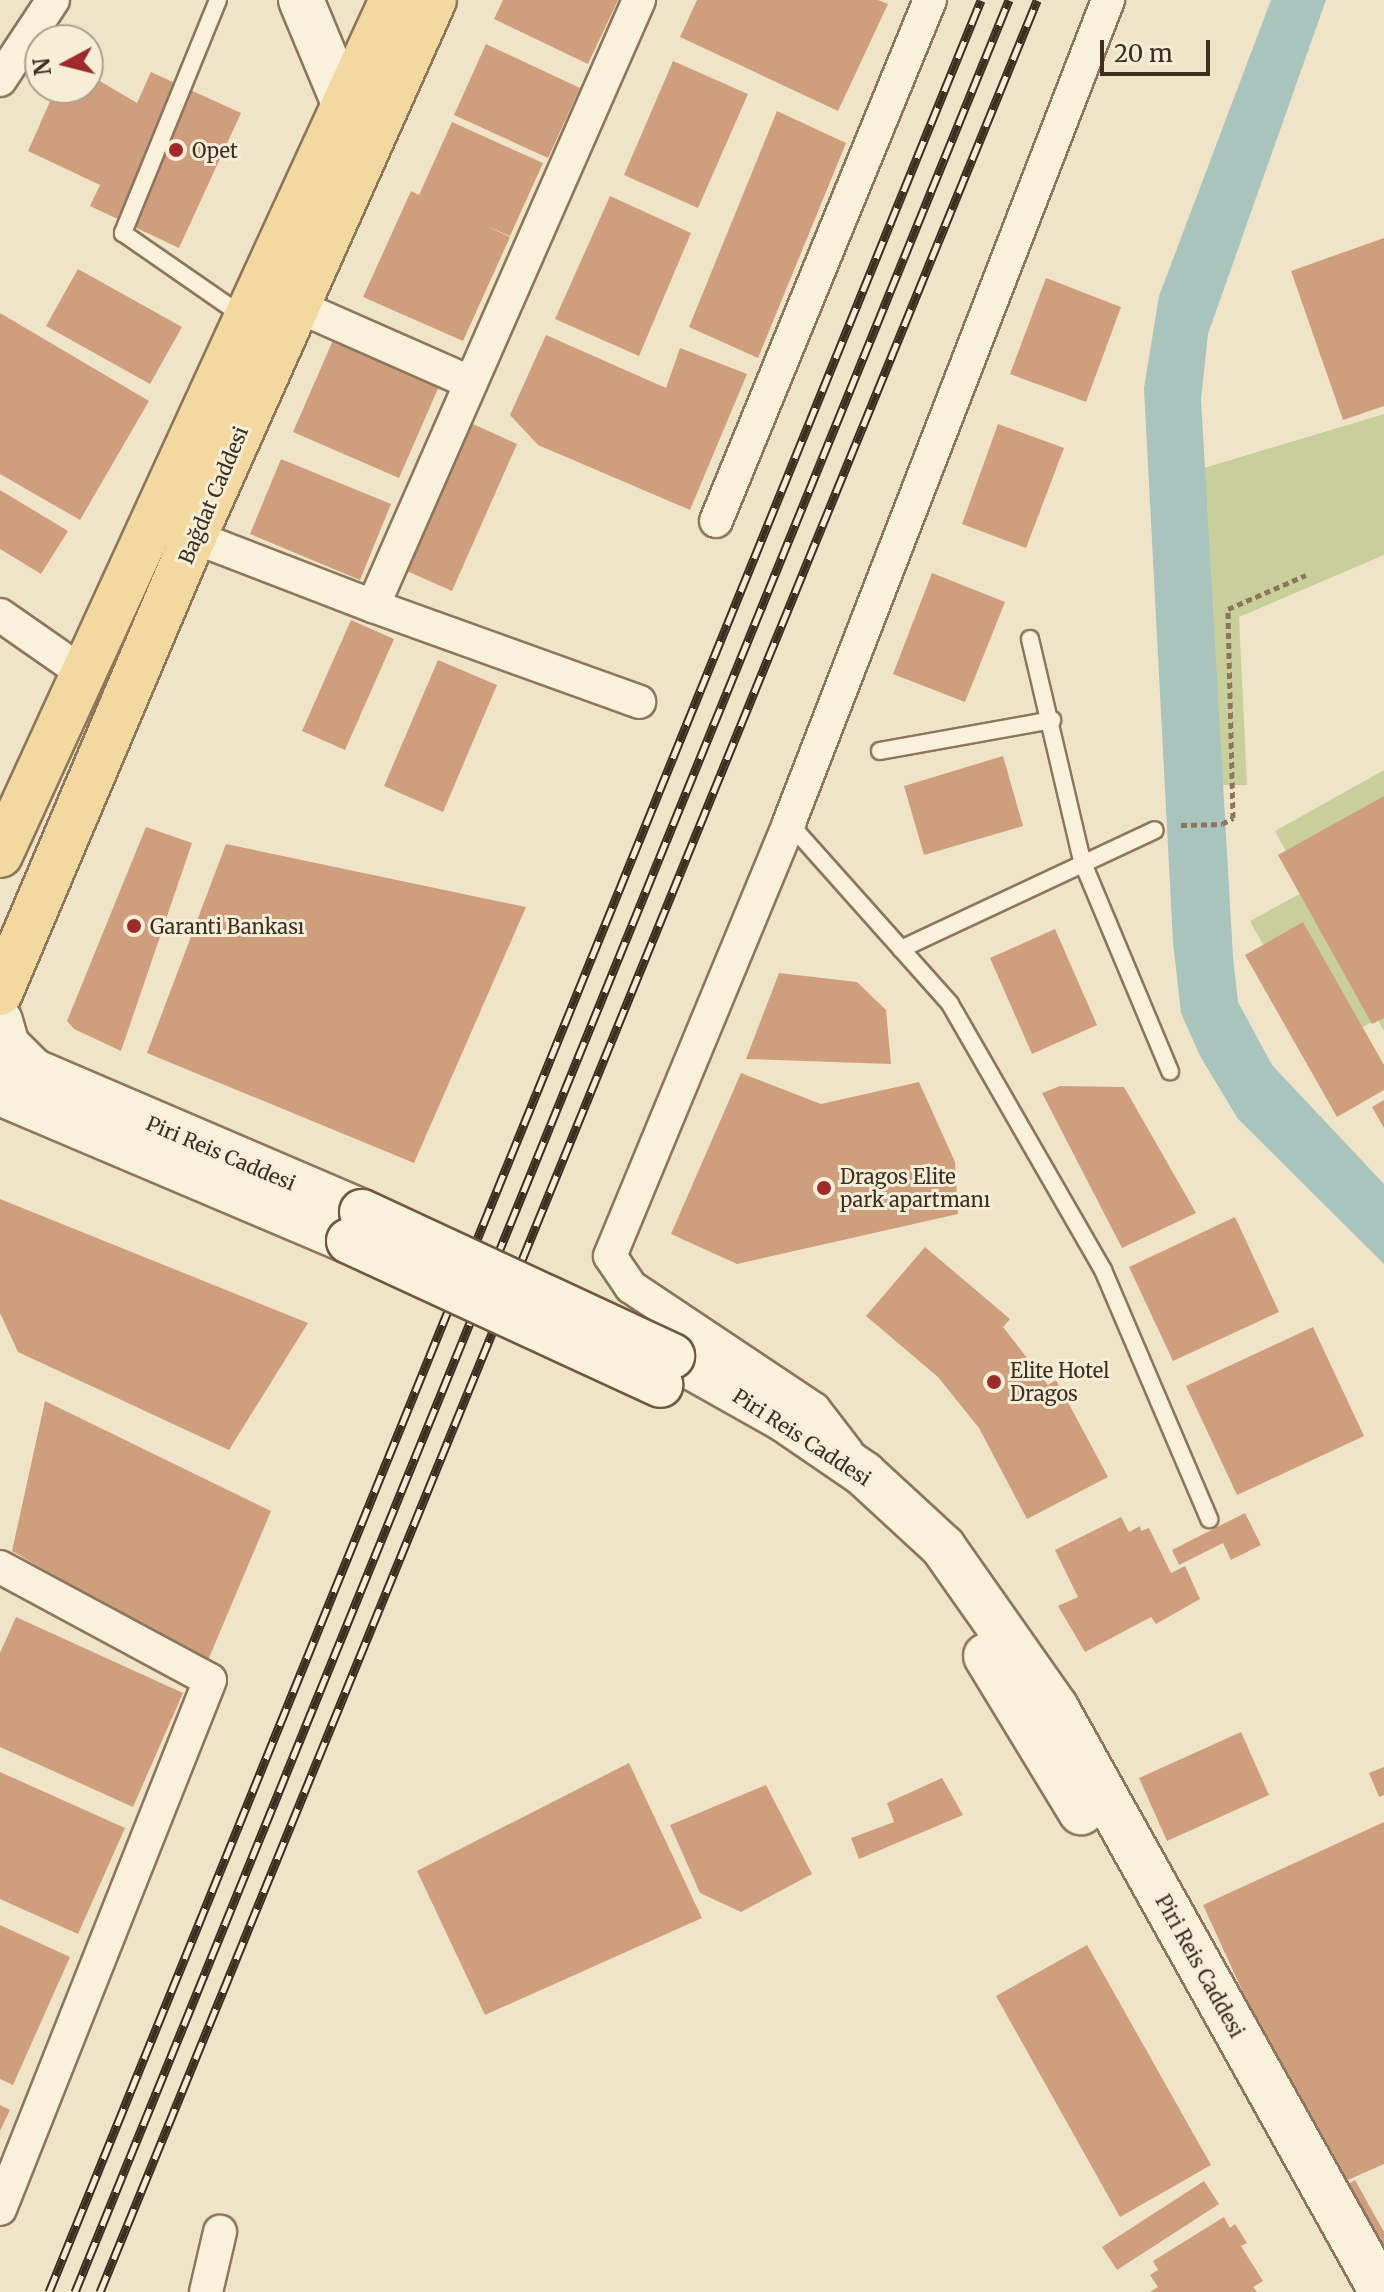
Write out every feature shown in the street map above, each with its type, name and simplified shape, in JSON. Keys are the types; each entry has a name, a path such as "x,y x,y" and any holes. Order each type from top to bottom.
{"main road":[{"path":"301,0 343,101"},
{"path":"0,855 343,101 392,0"},
{"name":"Bağdat Caddesi","path":"0,993 295,305 434,0"},
{"path":"0,1021 11,1076"},
{"name":"Piri Reis Caddesi","path":"11,1076 356,1226 666,1370 784,1419 864,1474 943,1547 1056,1708 1382,2292"},
{"name":"Piri Reis Caddesi","path":"666,1370 854,1502 920,1566 989,1659 1069,1791 1349,2292"}],"street":[{"path":"373,606 467,381 639,0"},
{"path":"716,521 930,0"},
{"path":"864,1474 814,1409 631,1287 610,1256 789,823 1108,0"},
{"path":"0,80 39,5"},
{"path":"295,305 467,381"},
{"path":"194,537 373,606 639,702"},
{"path":"0,615 83,673"},
{"path":"0,1567 210,1680 0,2209"},
{"path":"206,2292 220,2232"}],"lane":[{"path":"218,0 123,233 244,317"},
{"path":"1030,639 1052,720 1082,861 1170,1071"},
{"path":"880,751 1052,720"},
{"path":"789,823 950,1004 1103,1270 1209,1519"},
{"path":"901,949 1082,861 1160,828"}],"path":[{"path":"1160,828 1222,824 1233,818 1228,609 1306,575"}],"green space":[{"path":"1384,414 1384,555 1239,617 1247,785 1221,785 1204,468"},
{"path":"1384,770 1384,1031 1377,1019 1321,1050 1250,921 1307,890 1275,831"}],"water":[{"path":"1271,0 1326,0 1208,334 1201,399 1233,957 1238,1002 1272,1065 1384,1184 1384,1264 1238,1119 1200,1056 1181,1013 1173,942 1144,388 1159,296"}],"building":[{"path":"503,0 618,0 588,64 494,19"},
{"path":"697,0 878,0 888,4 838,111 680,37"},
{"path":"486,44 580,88 548,158 454,115"},
{"path":"673,61 748,94 698,208 624,175"},
{"path":"151,72 241,113 179,248 90,206 100,185 28,151 49,104 104,104 104,83 137,103"},
{"path":"777,111 846,143 758,358 689,327"},
{"path":"452,122 543,163 510,236 484,225 510,237 463,341 363,297 411,191 419,195"},
{"path":"610,196 691,233 639,356 555,319"},
{"path":"1384,238 1384,406 1343,420 1291,271"},
{"path":"78,269 182,327 150,384 46,326"},
{"path":"1046,278 1121,307 1086,402 1010,374"},
{"path":"0,313 149,401 80,520 0,474"},
{"path":"546,335 666,388 680,348 747,374 690,510 538,445 510,415"},
{"path":"334,338 440,384 399,478 293,432"},
{"path":"466,421 517,444 452,591 400,568"},
{"path":"998,424 1064,448 1026,548 962,524"},
{"path":"281,459 391,504 360,580 250,534"},
{"path":"0,490 68,531 41,574 0,549"},
{"path":"932,573 1005,602 965,702 893,674"},
{"path":"351,620 394,639 345,750 302,731"},
{"path":"438,660 497,685 443,812 384,786"},
{"path":"1003,756 1023,826 924,855 904,786"},
{"path":"1384,796 1384,1018 1372,1024 1278,855"},
{"name":"Garanti Bankası","path":"146,827 192,843 121,1051 74,1029 67,1021"},
{"path":"226,844 526,907 414,1163 147,1053"},
{"path":"1303,922 1384,1065 1384,1090 1337,1117 1245,955"},
{"path":"1055,929 1097,1025 1032,1054 990,958"},
{"path":"779,973 857,982 886,1010 891,1064 746,1059"},
{"name":"Dragos Elite park apartmanı","path":"741,1073 821,1104 919,1082 955,1162 958,1214 737,1264 671,1234"},
{"path":"1060,1086 1124,1087 1196,1213 1122,1248 1042,1093"},
{"path":"1384,1100 1384,1128 1372,1107"},
{"path":"0,1199 308,1323 229,1450 18,1352 0,1313"},
{"path":"1235,1217 1279,1312 1173,1361 1129,1267"},
{"name":"Elite Hotel Dragos","path":"925,1247 1010,1319 1003,1327 1048,1385 1056,1380 1108,1477 1027,1519 979,1428 938,1377 866,1316"},
{"path":"1313,1327 1364,1436 1237,1495 1186,1386"},
{"path":"45,1401 271,1511 206,1665 12,1551"},
{"path":"1245,1513 1261,1545 1231,1560 1223,1543 1179,1565 1172,1550"},
{"path":"1121,1517 1129,1532 1140,1526 1141,1531 1149,1528 1171,1573 1185,1566 1200,1599 1156,1624 1151,1617 1085,1652 1058,1606 1078,1597 1055,1550"},
{"path":"16,1617 183,1693 133,1807 0,1747 0,1653"},
{"path":"1241,1732 1269,1795 1167,1841 1139,1778"},
{"path":"629,1763 702,1918 485,2015 417,1871"},
{"path":"1384,1767 1384,1795 1379,1797 1369,1773"},
{"path":"0,1772 125,1828 78,1934 0,1899"},
{"path":"942,1778 963,1815 859,1859 851,1838 894,1822 887,1803"},
{"path":"766,1785 812,1874 741,1912 700,1893 670,1825"},
{"path":"1384,1822 1384,2164 1332,2187 1203,1905"},
{"path":"0,1925 70,1957 13,2085 0,2079"},
{"path":"1087,1945 1211,2165 1120,2217 996,1996"},
{"path":"0,2105 10,2110 0,2131"},
{"path":"1355,2180 1384,2232 1384,2258 1331,2194"},
{"path":"1204,2181 1219,2204 1117,2270 1102,2247"},
{"path":"1224,2217 1230,2228 1235,2224 1247,2243 1241,2246 1263,2281 1253,2287 1257,2292 1150,2292 1158,2287 1150,2275 1158,2270 1153,2261"}],"railway":[{"path":"49,2292 981,0"},
{"path":"75,2292 1009,0"},
{"path":"100,2292 1037,0"}],"place":[{"name":"Opet","path":"176,150"},
{"name":"Garanti Bankası","path":"134,926"},
{"name":"Dragos Elite park apartmanı","path":"824,1188"},
{"name":"Elite Hotel Dragos","path":"994,1382"}]}
